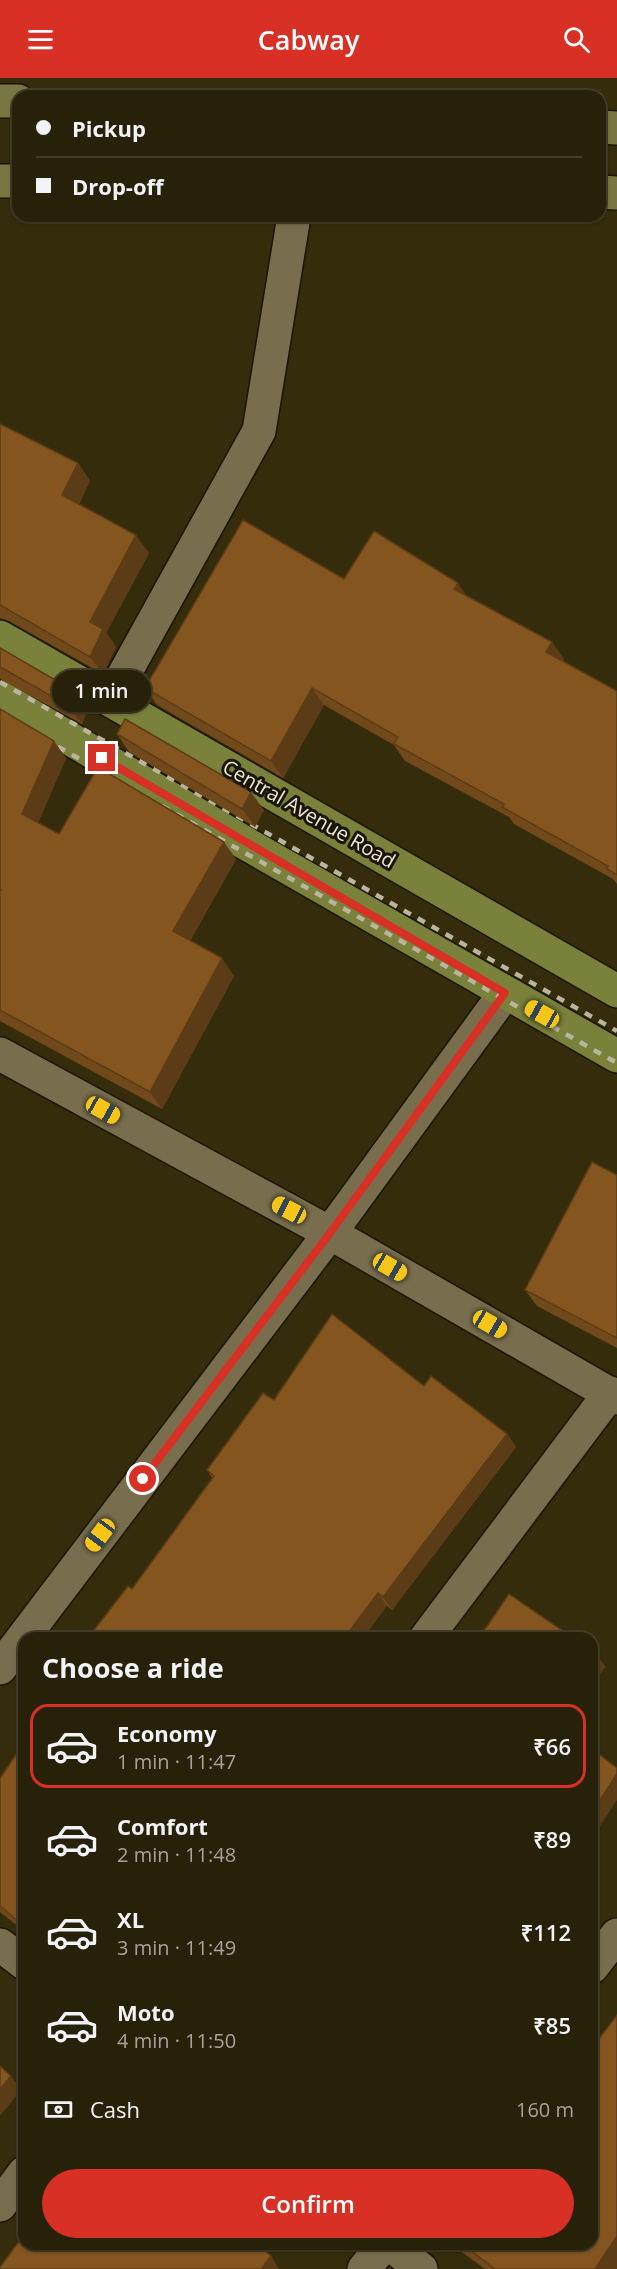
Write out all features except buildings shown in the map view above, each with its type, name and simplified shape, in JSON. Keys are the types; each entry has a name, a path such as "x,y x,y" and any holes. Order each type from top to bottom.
{"main road":[{"name":"Central Avenue Road","path":"0,637 617,991"},
{"path":"0,697 505,993 617,1056"}],"street":[{"path":"110,700 259,430 293,222"},
{"path":"27,1632 330,1233 505,993"},
{"path":"0,1054 330,1233 613,1395 431,1632"},
{"path":"0,1668 18,1644"},
{"path":"598,1959 617,1935"},
{"path":"0,1945 18,1958"},
{"path":"0,2205 18,2181"},
{"path":"364,2269 379,2250"},
{"path":"397,2250 420,2269"}],"railway":[{"path":"0,682 617,1031"},
{"path":"44,739 112,777"},
{"path":"162,806 617,1063"}],"route":[{"path":"102,758 505,993 330,1233 143,1479"}]}
